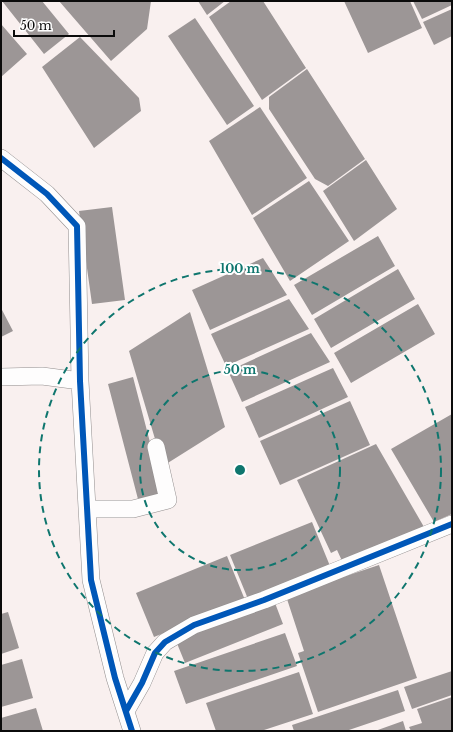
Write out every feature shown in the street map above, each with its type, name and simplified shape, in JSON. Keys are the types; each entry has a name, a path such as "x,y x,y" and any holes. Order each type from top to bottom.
{"street":[{"path":"1,158 47,194 77,226 80,381 91,580 115,678 132,731"},
{"path":"1,377 42,376 80,381"},
{"path":"87,509 133,508 168,500 156,447"},
{"path":"126,711 142,683 155,654 165,642 194,625 264,600 452,524"}],"building":[{"path":"2,1 42,1 69,34 44,54"},
{"path":"59,1 151,1 147,29 111,61"},
{"path":"198,1 225,1 207,15"},
{"path":"231,1 263,1 306,68 262,100 209,17"},
{"path":"344,1 410,1 422,28 368,53"},
{"path":"413,1 452,1 452,5 422,19"},
{"path":"452,9 452,36 434,45 423,22"},
{"path":"195,18 254,106 227,125 168,36"},
{"path":"1,24 27,54 1,77"},
{"path":"80,37 139,98 141,111 94,148 42,67"},
{"path":"307,69 365,159 328,186 315,179 269,109 269,97"},
{"path":"260,107 307,178 252,215 209,141"},
{"path":"366,160 397,209 354,241 323,191"},
{"path":"309,181 349,241 290,281 253,218"},
{"path":"112,207 125,300 92,304 79,211"},
{"path":"378,236 395,266 312,315 294,285"},
{"path":"263,258 287,295 210,330 192,290"},
{"path":"398,269 415,299 331,348 314,319"},
{"path":"289,299 309,329 226,366 211,334"},
{"path":"418,304 435,334 351,383 334,353"},
{"path":"1,308 13,331 1,337"},
{"path":"190,312 225,427 163,466 129,351"},
{"path":"311,333 330,362 242,402 228,371"},
{"path":"333,368 348,397 259,438 245,407"},
{"path":"133,377 164,496 139,503 108,384"},
{"path":"350,401 370,445 280,485 260,441"},
{"path":"452,414 452,514 434,522 391,449"},
{"path":"376,444 424,527 343,563 337,550 331,553 297,480"},
{"path":"312,522 330,566 248,599 230,555"},
{"path":"227,556 245,600 154,637 136,593"},
{"path":"379,565 417,678 318,712 298,653 304,651 286,596"},
{"path":"275,603 283,624 185,663 176,641"},
{"path":"8,612 19,648 1,654 1,614"},
{"path":"285,633 297,666 186,704 174,671"},
{"path":"22,659 33,698 1,707 1,665"},
{"path":"452,671 452,695 412,709 404,687"},
{"path":"299,672 313,714 261,731 216,731 206,703"},
{"path":"398,690 405,711 346,731 294,731 292,725"},
{"path":"452,697 452,731 411,731 409,727 422,723 417,709"},
{"path":"36,708 43,731 1,731 1,718"},
{"path":"403,721 406,731 375,731"}],"cycle path":[{"path":"1,158 47,194 77,226 80,381 91,580 115,678 132,731"},
{"path":"126,711 142,683 155,653 165,642 194,625 264,600 452,524"}]}
